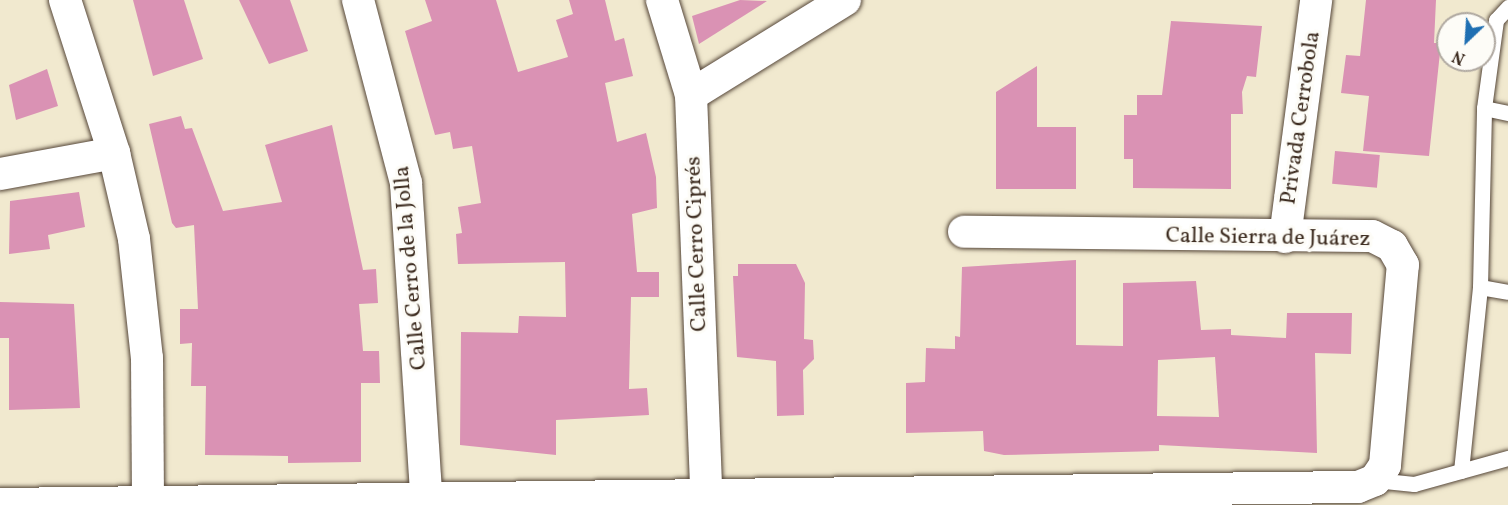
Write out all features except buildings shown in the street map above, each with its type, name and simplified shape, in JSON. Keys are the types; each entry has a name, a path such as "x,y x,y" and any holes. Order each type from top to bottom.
{"street":[{"path":"65,0 114,153 134,239 147,358 148,503"},
{"name":"Calle Cerro de la Jolla","path":"358,0 406,183 427,504"},
{"name":"Calle Cerro Ciprés","path":"662,0 691,95 706,493"},
{"path":"691,95 845,0"},
{"name":"Privada Cerrobola","path":"1285,237 1317,0"},
{"path":"0,174 114,153"},
{"name":"Calle Sierra de Juárez","path":"964,232 1285,237 1372,236 1392,246 1403,265 1385,465 1375,480"},
{"path":"0,504 427,504 706,493 834,500 1358,487 1375,480"}],"lane":[{"path":"1461,471 1480,287 1484,108 1496,20 1508,7"},
{"path":"1484,108 1508,113"},
{"path":"1480,287 1508,292"},
{"path":"1375,480 1414,484 1508,458"}]}
